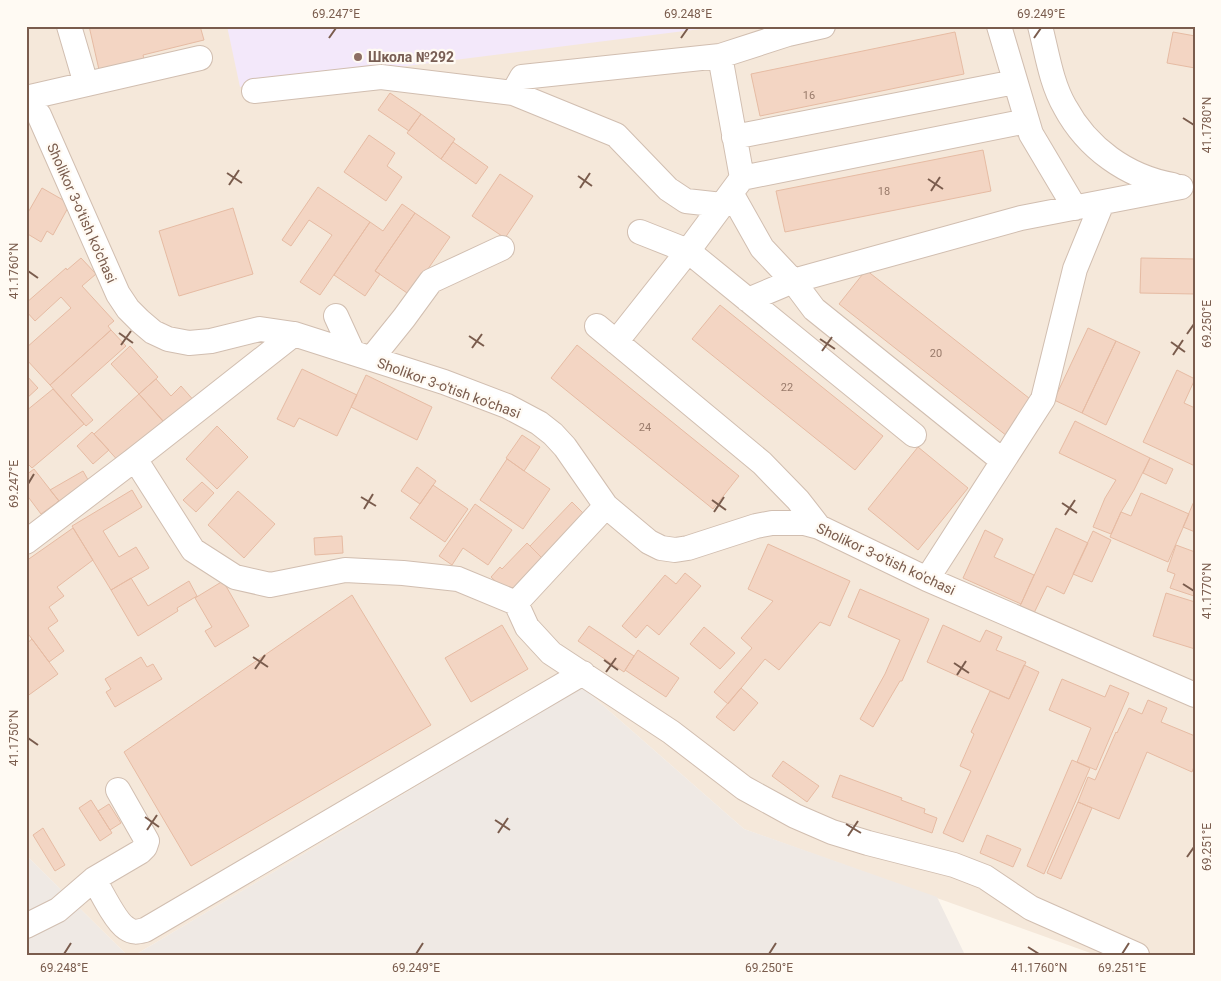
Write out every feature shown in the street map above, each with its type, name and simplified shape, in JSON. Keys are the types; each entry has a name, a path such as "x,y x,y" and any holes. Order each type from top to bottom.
{"street":[{"path":"70,26 86,84"},
{"path":"513,92 522,77 720,56 788,34 823,26"},
{"path":"999,26 1031,134 1075,208"},
{"path":"1040,26 1061,100 1076,124 1090,140 1105,155 1122,167 1148,179 1188,187"},
{"path":"720,56 734,137 732,192 762,248 793,280 814,309 1003,461"},
{"path":"26,98 200,58"},
{"path":"254,91 381,78 513,92 616,134 668,189 686,202 1027,121"},
{"path":"734,137 1016,82"},
{"name":"Sholikor 3-o'tish ko'chasi","path":"26,98 39,115 118,294 128,308 153,332 168,339 189,343 211,341 260,329 294,334 444,382 507,406 538,422 565,447 606,506 649,542 661,548 674,550 688,548 756,526 772,523 804,523 819,527 927,579 1195,695"},
{"path":"748,300 793,280 1021,218 1188,187"},
{"path":"616,342 732,192"},
{"path":"927,579 1044,399 1076,269 1102,203"},
{"path":"640,232 688,251 914,435"},
{"path":"336,316 362,356 404,318 430,281 502,248"},
{"path":"597,326 762,463 798,500 819,527"},
{"path":"26,542 294,334"},
{"path":"135,459 193,550 235,578 270,585 345,570 404,573 458,579 516,602 527,627 551,652 671,732 744,788 795,816 832,832 954,865 985,877 1031,908 1137,955"},
{"path":"516,602 606,506"},
{"path":"94,879 125,928 136,932 145,930 583,674"},
{"path":"26,926 58,910 94,879 140,852 145,847 147,841 118,790"}],"shaded area":[{"path":"26,26 1195,26 1195,955 1096,955 744,829 582,687 135,955 127,955 26,855"},
{"name":"Школа №292","path":"227,26 724,26 240,87"},
{"path":"582,687 744,829 937,897 965,955 135,955"},
{"path":"26,855 127,955 26,955"}],"building":[{"path":"89,26 200,26 204,40 143,55 145,63 100,74"},
{"path":"955,32 964,74 760,116 751,74"},
{"path":"1173,32 1195,36 1195,68 1167,63"},
{"path":"390,93 421,114 409,131 378,110"},
{"path":"421,114 455,139 441,159 407,133"},
{"path":"369,135 395,153 387,166 402,177 386,201 344,172"},
{"path":"453,142 488,167 476,184 441,159"},
{"path":"983,150 991,191 785,232 776,191"},
{"path":"500,174 533,196 505,238 472,216"},
{"path":"318,187 370,222 320,295 300,282 332,235 309,220 291,246 282,240"},
{"path":"42,188 70,204 53,235 47,231 41,242 26,233 26,216"},
{"path":"402,204 415,213 375,271 380,274 365,296 334,275 370,222 383,231"},
{"path":"233,208 253,274 179,296 159,231"},
{"path":"415,213 450,237 410,295 375,271"},
{"path":"81,258 96,274 82,286 114,321 108,326 111,330 50,385 26,359 26,348 71,308 61,297 35,321 26,311 26,303 66,268 67,270"},
{"path":"1141,258 1195,259 1195,294 1140,293"},
{"path":"866,270 1034,402 1007,436 839,304"},
{"path":"720,305 883,436 855,470 692,339"},
{"path":"1088,328 1116,341 1082,413 1054,400"},
{"path":"111,330 126,346 71,395 93,420 86,426 50,385"},
{"path":"1116,341 1140,352 1106,425 1082,413"},
{"path":"577,345 739,476 713,509 551,378"},
{"path":"130,346 158,377 139,394 111,364"},
{"path":"302,369 357,395 337,436 299,418 294,427 277,419"},
{"path":"1177,370 1195,379 1184,403 1195,408 1195,466 1143,442"},
{"path":"26,375 38,388 26,399"},
{"path":"366,375 432,407 417,440 351,407"},
{"path":"156,379 171,396 181,386 196,403 168,427 139,394"},
{"path":"53,389 84,424 32,468 26,462 26,411"},
{"path":"139,394 166,424 121,464 94,434"},
{"path":"1075,421 1150,458 1111,534 1093,527 1105,498 1116,480 1059,453"},
{"path":"217,426 248,457 217,489 186,459"},
{"path":"92,432 109,450 93,464 77,446"},
{"path":"522,435 540,447 524,471 506,458"},
{"path":"918,447 968,488 918,550 868,509"},
{"path":"1150,458 1173,469 1166,484 1143,473"},
{"path":"507,459 550,489 523,529 480,500"},
{"path":"417,467 436,481 420,504 401,491"},
{"path":"34,469 59,501 41,514 26,494 26,475"},
{"path":"83,471 91,485 58,504 57,502 59,501 50,490"},
{"path":"202,482 214,493 196,512 183,500"},
{"path":"433,485 468,509 445,542 410,518"},
{"path":"132,490 142,507 103,531 119,557 136,547 149,568 111,590 72,526"},
{"path":"238,491 275,524 244,558 208,525"},
{"path":"1141,493 1189,514 1168,562 1110,537 1121,512 1131,516"},
{"path":"1195,499 1195,532 1183,527"},
{"path":"572,502 587,517 545,561 530,546"},
{"path":"475,504 512,530 488,565 463,548 452,565 439,556"},
{"path":"73,528 93,560 57,587 64,596 49,607 58,621 48,628 64,651 49,662 26,631 26,561"},
{"path":"1056,528 1088,543 1064,594 1047,586 1034,613 1020,606"},
{"path":"985,530 1003,539 994,557 1034,575 1021,604 963,578"},
{"path":"1093,531 1111,540 1092,582 1073,574"},
{"path":"342,536 343,553 315,555 314,538"},
{"path":"527,543 545,561 511,596 491,577 500,567 502,569"},
{"path":"768,544 850,581 830,626 820,622 779,670 765,659 728,704 714,692 752,648 741,638 773,601 748,589"},
{"path":"1176,545 1195,552 1194,596 1170,588 1175,574 1167,571"},
{"path":"685,573 701,586 659,635 647,625 636,638 622,626 665,575 676,584"},
{"path":"131,578 148,606 189,581 197,596 177,608 178,611 138,636 111,590"},
{"path":"223,581 249,626 215,647 205,631 212,627 195,598"},
{"path":"860,589 929,619 902,681 900,681 873,727 860,719 885,674 900,640 848,617"},
{"path":"1166,593 1195,602 1195,649 1153,636"},
{"path":"352,595 431,725 191,866 124,752"},
{"path":"502,625 528,669 471,702 445,658"},
{"path":"943,625 980,642 986,630 1002,637 996,650 1026,662 1009,699 927,662"},
{"path":"589,626 634,656 624,672 578,641"},
{"path":"704,627 735,653 720,669 690,644"},
{"path":"32,639 58,674 26,697 26,644"},
{"path":"638,650 679,678 666,697 625,670"},
{"path":"141,657 147,667 153,664 162,679 115,707 106,692 111,689 105,679"},
{"path":"1024,665 1039,672 963,842 943,833 971,771 960,766 974,734 971,732 990,691 1009,699"},
{"path":"1062,679 1105,697 1110,685 1129,693 1096,770 1077,762 1091,728 1049,710"},
{"path":"741,688 758,703 734,731 716,717"},
{"path":"1148,700 1167,708 1161,722 1195,736 1195,764 1192,772 1147,752 1119,819 1078,802 1088,777 1095,780 1116,732 1129,708 1142,714"},
{"path":"1072,760 1090,768 1044,874 1027,866"},
{"path":"783,761 819,786 807,802 772,776"},
{"path":"840,775 902,798 901,800 925,809 924,813 937,818 932,833 832,797"},
{"path":"91,800 112,833 100,841 79,808"},
{"path":"1078,802 1092,808 1061,879 1047,873"},
{"path":"109,804 121,823 110,830 98,811"},
{"path":"43,828 65,865 55,871 33,835"},
{"path":"987,835 1021,849 1013,867 980,853"}],"place":[{"name":"Школа №292","path":"358,57"}]}
